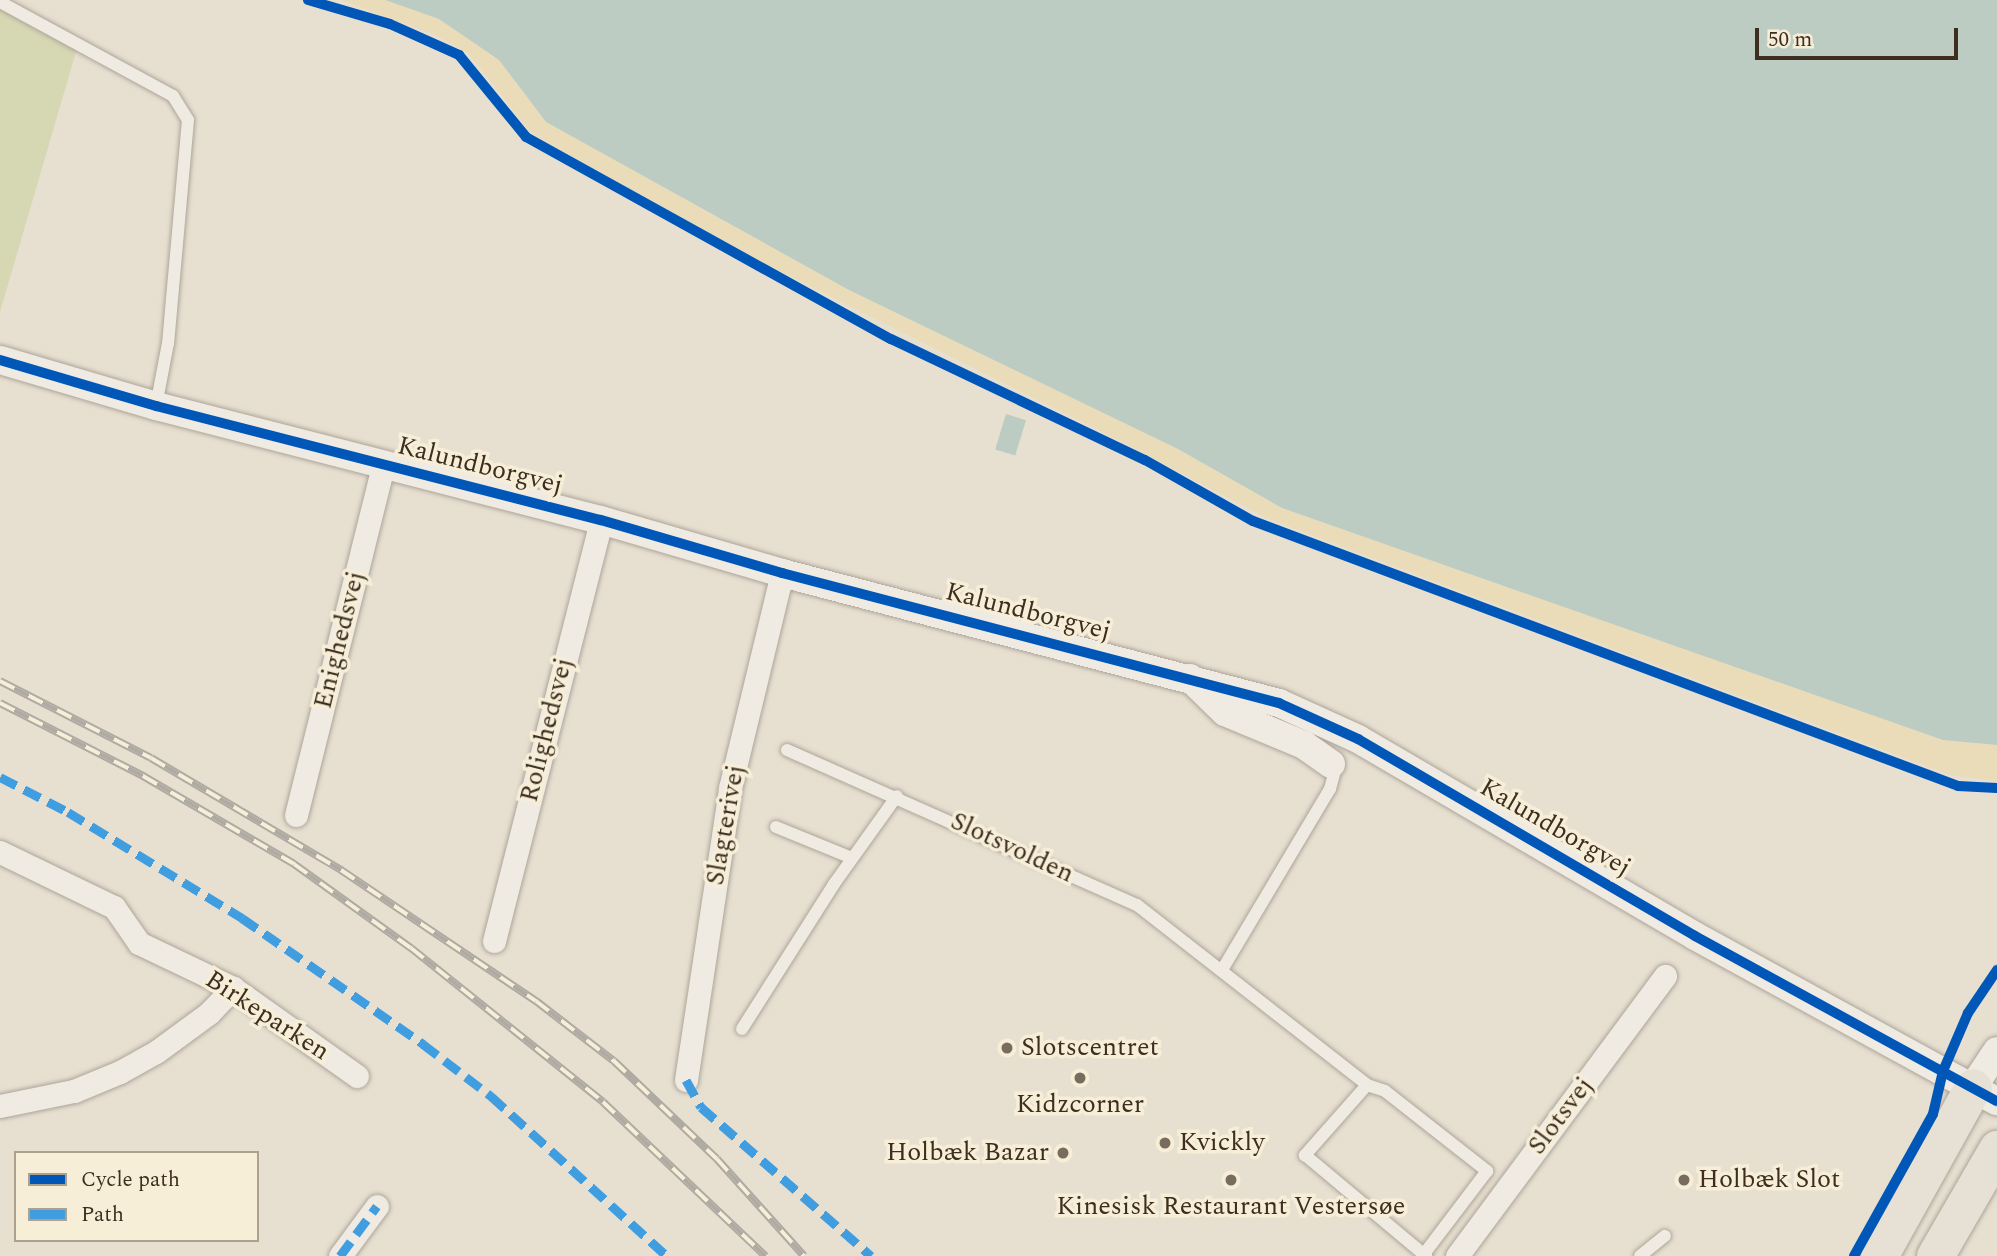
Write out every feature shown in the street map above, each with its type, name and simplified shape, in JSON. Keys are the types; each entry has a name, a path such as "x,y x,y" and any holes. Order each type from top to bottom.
{"main road":[{"path":"1880,1256 1985,1094"},
{"path":"1935,1256 1997,1149"}],"street":[{"name":"Kalundborgvej","path":"0,359 156,406 601,520 782,573 1251,693 1358,739 1695,936 1985,1094"},
{"name":"Enighedsvej","path":"296,815 383,465"},
{"name":"Rolighedsvej","path":"494,941 601,520"},
{"name":"Slagterivej","path":"686,1080 730,788 782,573"},
{"path":"1188,676 1225,712 1304,745 1331,764"},
{"name":"Birkeparken","path":"0,852 114,907 139,943 233,988 357,1076"},
{"name":"Slotsvej","path":"1457,1256 1665,976"},
{"path":"0,1106 74,1091 120,1072 156,1052 209,1013 233,988"},
{"path":"1985,1094 1997,1051"},
{"path":"340,1256 377,1206"}],"lane":[{"path":"0,2 173,96 188,120 169,343 156,406"},
{"name":"Slotsvolden","path":"787,750 897,796 1137,905 1367,1085 1385,1091 1487,1171 1425,1255"},
{"path":"1222,970 1322,806 1334,779 1331,764"},
{"path":"742,1029 852,859 897,796"},
{"path":"776,827 852,859"},
{"path":"1367,1085 1305,1155 1425,1255"},
{"path":"1640,1256 1665,1236"}],"green space":[{"path":"0,0 78,45 0,312"}],"sand":[{"path":"340,0 385,0 439,19 499,60 546,122 849,290 1178,449 1282,508 1943,740 1997,745 1997,781 1950,775 1266,518 1128,445 753,258 531,133 468,53 433,34"}],"shaded area":[{"path":"385,0 1997,0 1997,745 1943,740 1282,508 1178,449 849,290 546,122 499,60 439,19"},
{"path":"1006,414 1026,420 1015,456 995,449"}],"railway":[{"path":"0,681 151,758 341,870 536,1001 614,1061 717,1159 804,1256"},
{"path":"0,703 143,776 294,864 411,948 603,1102 765,1256"}],"marked path":[{"path":"0,777 68,812 242,918 423,1044 491,1096 667,1256"},
{"path":"686,1080 701,1107 871,1256"},
{"path":"340,1256 377,1206"}],"cycle path":[{"path":"308,0 390,24 459,55 526,137 891,339 1145,460 1253,521 1958,786 1997,788"},
{"path":"0,360 156,406 601,520 782,573 1279,703 1358,739 1695,936 1997,1101"},
{"path":"1854,1256 1933,1114 1943,1071 1968,1013 1997,970"}],"place":[{"name":"Slotscentret","path":"1007,1048"},
{"name":"Kidzcorner","path":"1080,1078"},
{"name":"Kvickly","path":"1165,1143"},
{"name":"Holbæk Bazar","path":"1063,1153"},
{"name":"Kinesisk Restaurant Vestersøe","path":"1231,1180"},
{"name":"Holbæk Slot","path":"1684,1180"}]}
